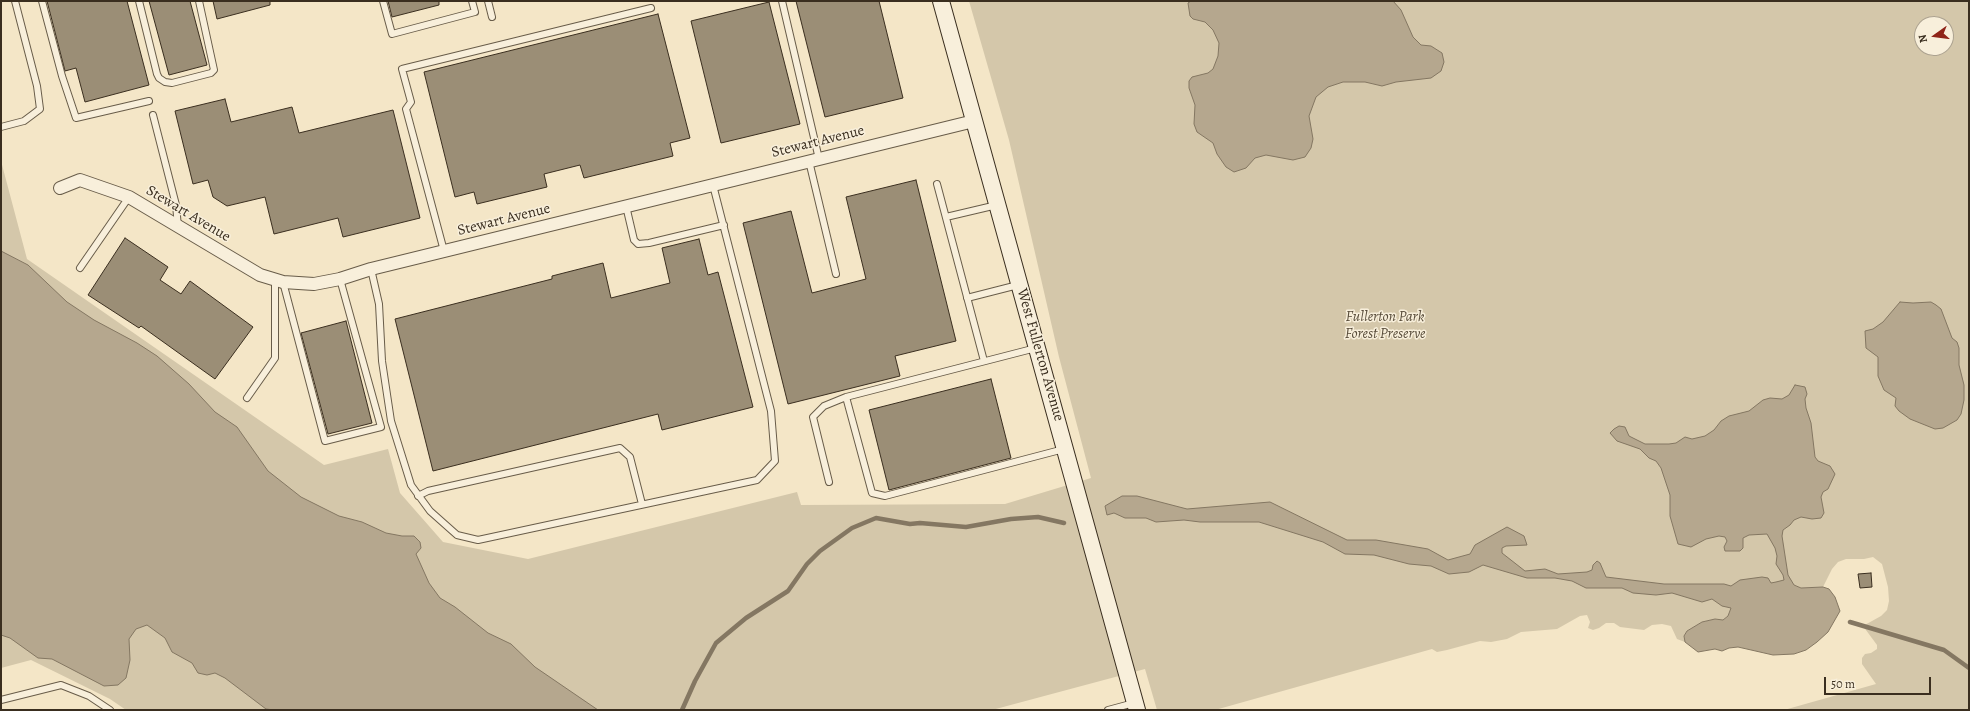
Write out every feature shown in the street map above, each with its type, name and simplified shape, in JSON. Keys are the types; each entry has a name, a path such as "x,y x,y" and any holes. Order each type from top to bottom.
{"street":[{"name":"West Fullerton Avenue","path":"941,1 1136,706"},
{"name":"Stewart Avenue","path":"60,188 80,180 128,197 260,275 279,281 314,284 340,279 371,269 974,121"}],"lane":[{"path":"1,127 24,121 40,110 37,86 15,1"},
{"path":"42,1 62,76 76,118 149,101"},
{"path":"139,1 157,74 159,78 165,82 172,83 211,74 214,70 199,1"},
{"path":"383,1 392,34 475,12 472,1"},
{"path":"488,1 492,17"},
{"path":"782,1 836,274"},
{"path":"444,251 406,109 411,102 402,69 651,8"},
{"path":"154,115 176,205 178,226"},
{"path":"937,184 984,361"},
{"path":"371,269 379,304 382,361 391,421 411,485 430,511 458,535 478,540 757,480 775,461 771,412 713,185"},
{"path":"80,268 128,197"},
{"path":"946,218 997,205"},
{"path":"626,206 634,240 638,244 649,243 724,225"},
{"path":"279,281 324,441 380,427 340,279"},
{"path":"247,398 275,358 279,281"},
{"path":"967,298 1019,284"},
{"path":"829,482 813,417 824,406 846,397 1037,348"},
{"path":"846,397 872,493 885,496 1066,449"},
{"path":"418,496 428,491 620,448 630,457 642,504"},
{"path":"1,700 62,685 89,696 110,710"},
{"path":"1108,710 1136,706"}],"green space":[{"name":"Fullerton Park Forest Preserve","path":"969,1 1969,1 1969,710 1784,710 1876,684 1862,664 1862,658 1865,654 1871,653 1877,649 1877,645 1863,626 1881,616 1887,610 1889,601 1888,587 1882,564 1873,557 1864,559 1846,559 1838,562 1832,569 1823,587 1801,588 1794,585 1771,583 1762,577 1755,579 1732,607 1728,616 1723,620 1715,619 1702,622 1687,631 1684,636 1685,642 1677,639 1671,626 1662,624 1652,625 1644,630 1620,627 1614,623 1606,623 1593,630 1588,628 1590,622 1587,615 1580,616 1557,629 1521,632 1507,639 1491,642 1480,641 1437,652 1432,649 1215,710 1157,710 1145,669 992,710 126,710 110,699 31,660 1,668 1,161 27,259 324,465 388,449 400,493 443,542 528,559 797,492 801,505 1005,504 1091,478 1059,357 1009,140"}],"shaded area":[{"path":"1191,1 1393,1 1401,10 1413,37 1421,45 1431,46 1442,53 1444,62 1441,71 1431,78 1396,82 1382,86 1365,82 1343,82 1328,87 1316,97 1309,116 1313,139 1311,148 1305,157 1293,160 1266,155 1255,158 1246,168 1234,172 1226,167 1217,154 1213,143 1197,132 1194,124 1195,105 1189,88 1189,81 1192,77 1208,73 1213,69 1218,56 1219,43 1213,30 1205,22 1193,19 1190,16 1188,3"},
{"path":"1,251 28,265 67,302 94,320 137,343 157,356 189,384 215,412 237,427 268,471 301,497 339,516 362,522 386,533 402,536 414,536 420,542 421,548 416,554 429,583 440,598 455,607 488,633 511,644 535,667 598,710 266,709 225,678 215,673 207,675 198,673 192,663 172,652 165,638 147,625 136,629 129,639 130,660 126,678 118,685 104,686 52,659 38,658 10,638 1,635"},
{"path":"1900,302 1931,302 1936,305 1941,309 1952,338 1957,342 1959,348 1959,365 1964,385 1964,400 1961,414 1957,420 1943,428 1935,429 1910,419 1899,411 1895,406 1896,398 1884,390 1878,376 1878,357 1866,348 1865,331 1873,329 1883,322"},
{"path":"1795,385 1805,387 1807,394 1805,399 1806,408 1811,423 1815,457 1818,461 1830,466 1835,474 1828,489 1823,492 1821,497 1824,513 1821,518 1812,519 1801,517 1794,520 1783,530 1782,536 1788,575 1794,585 1801,588 1823,587 1829,589 1835,597 1840,611 1828,632 1806,650 1794,654 1773,655 1738,647 1729,648 1722,651 1715,649 1698,652 1685,642 1684,636 1687,631 1702,622 1715,619 1723,620 1728,616 1731,608 1722,606 1712,599 1702,602 1672,593 1656,595 1633,593 1622,588 1586,588 1572,581 1555,578 1527,578 1483,565 1469,572 1449,574 1431,566 1409,564 1374,555 1345,554 1323,542 1259,522 1200,522 1184,520 1156,522 1146,518 1125,518 1114,513 1107,515 1105,506 1122,496 1137,496 1187,509 1270,502 1347,540 1376,540 1428,549 1448,560 1470,554 1475,545 1507,527 1524,536 1527,545 1506,546 1502,548 1502,553 1525,571 1545,569 1558,574 1587,572 1592,570 1593,565 1597,561 1600,563 1606,577 1664,584 1724,584 1731,586 1740,580 1762,577 1768,578 1771,583 1784,580 1783,575 1776,564 1777,556 1775,548 1767,534 1749,535 1743,538 1743,548 1740,551 1725,551 1724,547 1727,541 1725,537 1719,536 1706,539 1691,547 1678,544 1670,516 1670,495 1661,468 1656,461 1649,458 1640,449 1617,441 1610,433 1619,426 1625,427 1629,436 1645,444 1669,444 1676,443 1685,437 1692,439 1705,436 1714,430 1721,421 1729,416 1749,411 1763,400 1770,398 1782,399 1789,395"}],"building":[{"path":"47,1 127,1 149,85 85,102 76,68 65,71"},
{"path":"149,1 190,1 207,65 169,75"},
{"path":"213,1 270,1 270,5 217,19"},
{"path":"388,1 439,1 439,5 392,17"},
{"path":"796,1 879,1 903,98 825,117"},
{"path":"769,2 800,124 721,143 691,21"},
{"path":"658,14 690,138 670,143 673,156 584,178 580,165 544,174 547,187 477,204 474,192 455,197 424,72"},
{"path":"225,99 231,122 292,107 299,133 393,110 420,218 343,237 338,218 274,234 265,197 227,206 213,197 208,180 193,184 175,111"},
{"path":"916,180 956,341 895,356 900,376 788,404 743,223 791,211 812,293 866,279 846,197"},
{"path":"125,238 168,267 160,280 181,294 190,281 253,327 215,379 141,326 139,328 88,295"},
{"path":"699,239 708,275 718,272 753,407 662,430 658,414 433,471 395,319 552,279 552,276 603,263 611,298 670,283 662,248"},
{"path":"346,321 372,423 328,434 301,333"},
{"path":"991,379 1011,458 889,490 869,410"},
{"path":"1871,573 1872,587 1860,588 1858,574"}],"waterway":[{"path":"682,710 695,681 716,643 746,618 788,591 807,564 820,551 852,528 876,518 910,524 920,523 966,527 1011,519 1038,517 1064,523"},
{"path":"1850,622 1944,650 1969,668"}]}
